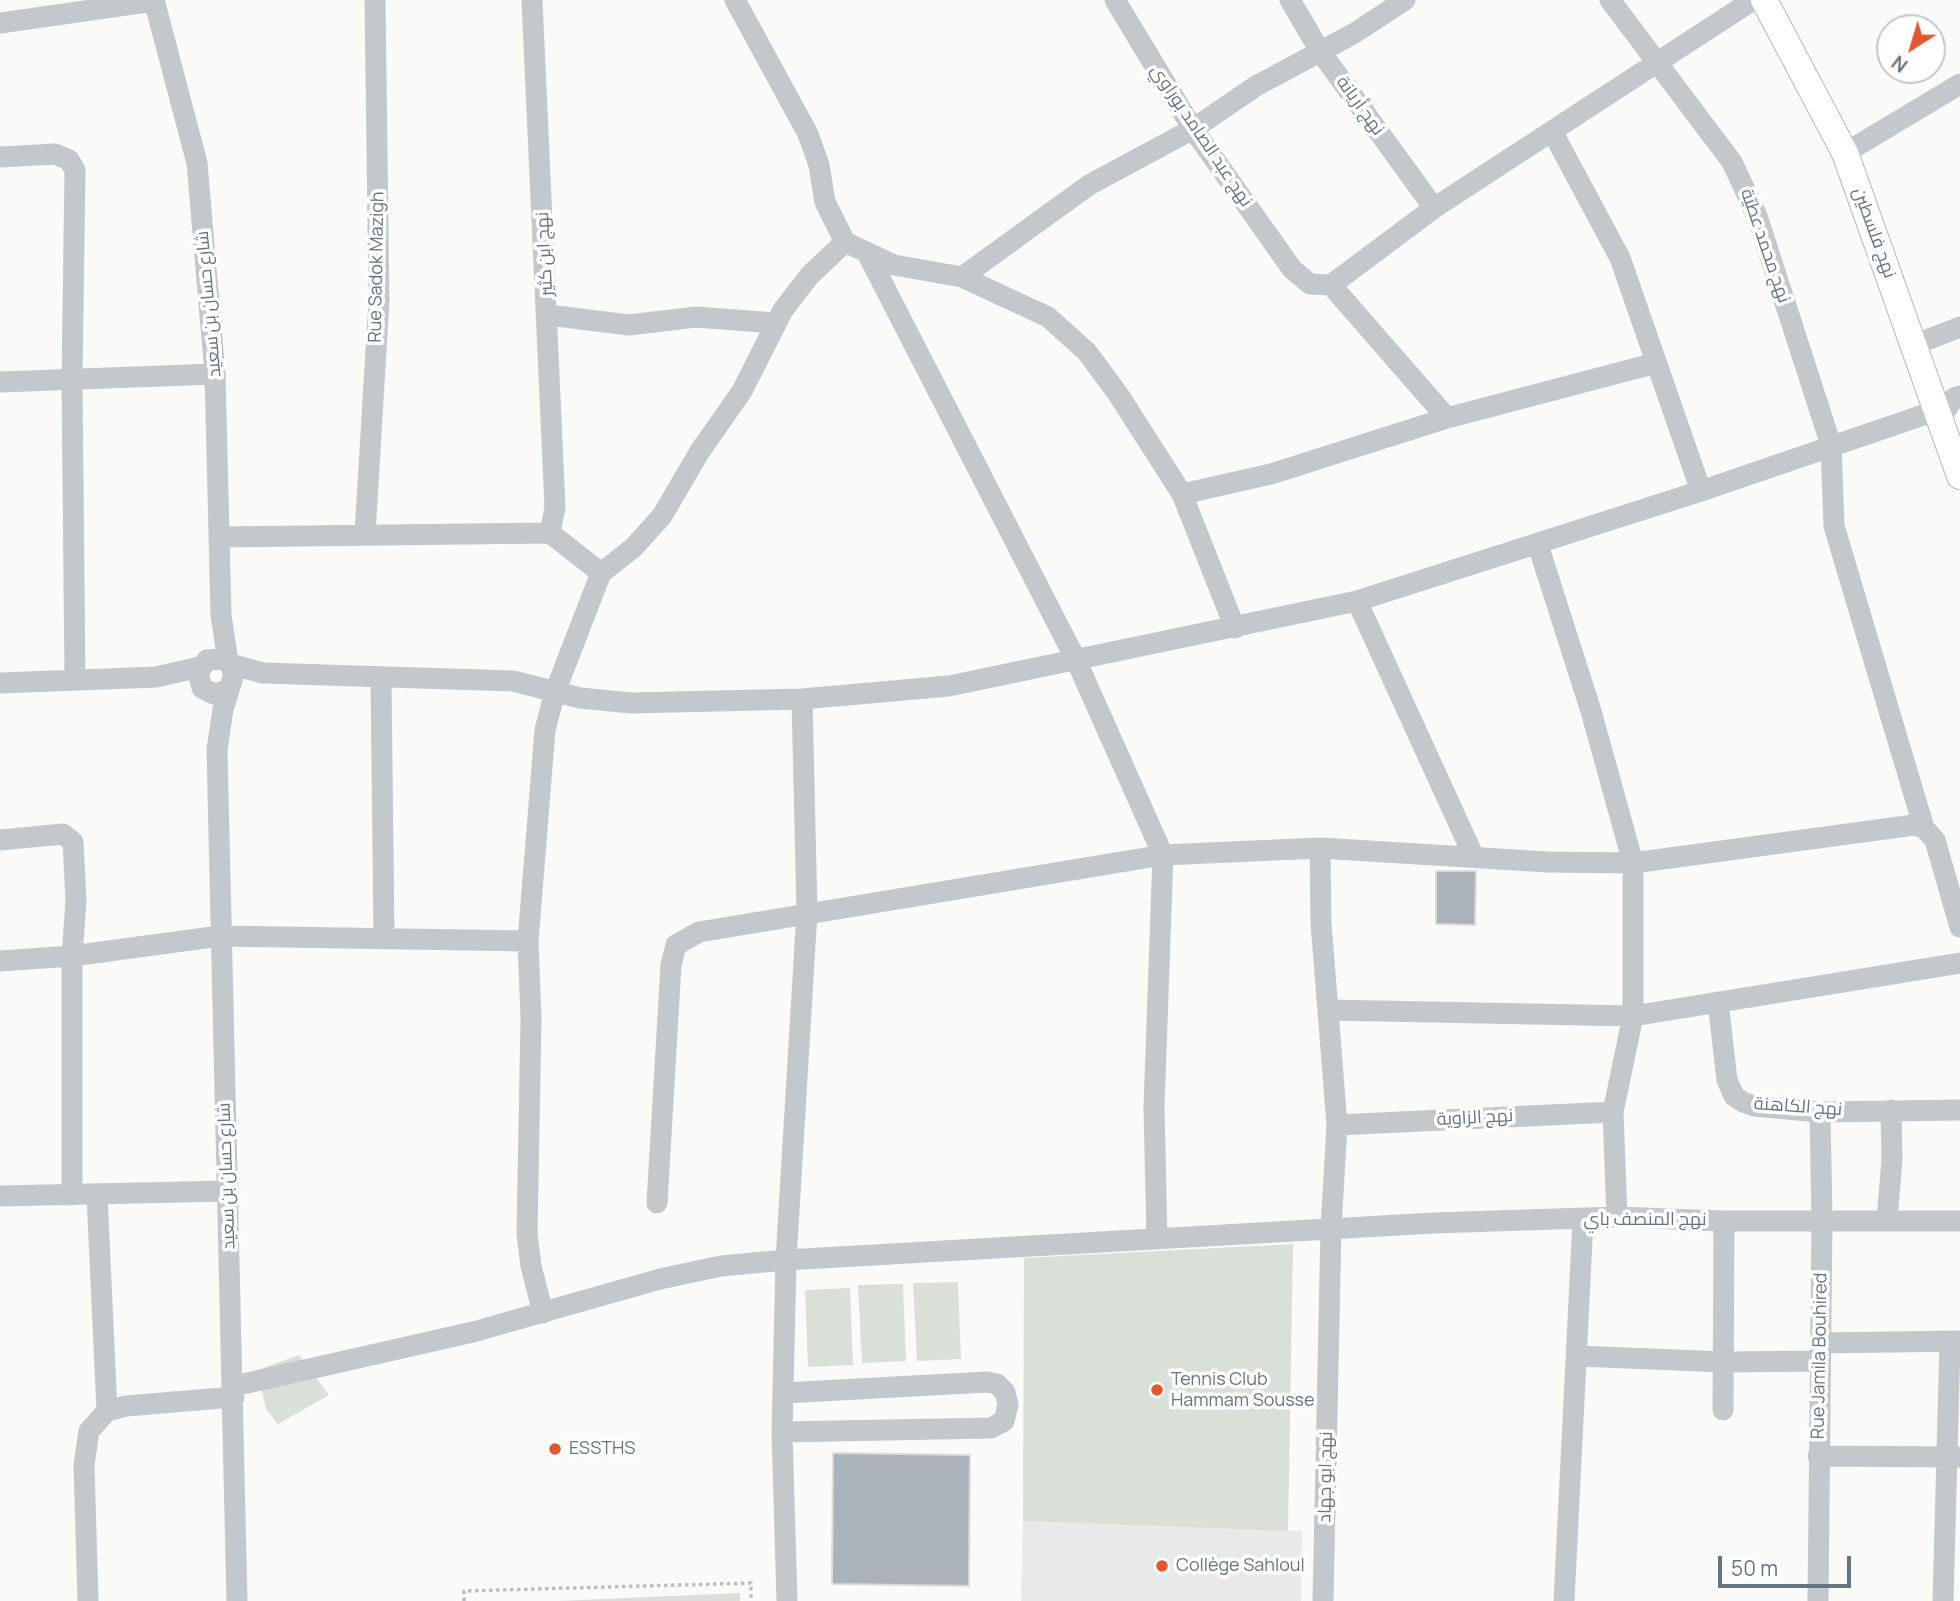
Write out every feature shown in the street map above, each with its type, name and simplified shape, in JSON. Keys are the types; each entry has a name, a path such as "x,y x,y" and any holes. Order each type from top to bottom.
{"main road":[{"name":"نهج فلسطين","path":"1766,2 1845,153 1914,345 1946,408 1958,464"}],"street":[{"name":"Rue Sadok Mazigh","path":"365,534 379,300 375,0"},
{"name":"نهج ابن كثير","path":"532,0 555,508 550,533"},
{"path":"735,0 808,134 819,164 825,202 845,242 894,265 962,277 1048,317 1087,352 1118,394 1182,494 1235,628"},
{"name":"نهج عبد الصامد بوراوي","path":"1115,0 1193,128 1292,269 1310,284 1331,285"},
{"name":"نهج أريانة","path":"1290,0 1320,51 1434,208"},
{"path":"962,277 1089,185 1193,128 1256,86 1353,34 1405,0"},
{"name":"نهج محمد عطيّة","path":"1610,0 1732,162 1758,216 1831,445 1834,526 1924,828 1935,840 1960,927"},
{"path":"0,23 154,1"},
{"name":"شارع حسان بن سعيد","path":"154,1 197,163 215,374 221,615 230,675 217,750"},
{"path":"1447,418 1331,285 1434,208 1656,61 1766,2"},
{"path":"1845,153 1960,84"},
{"path":"1552,131 1619,258 1701,491"},
{"path":"0,157 55,154 69,160 75,170 72,380 75,680"},
{"path":"543,1313 531,1266 527,1234 531,1019 528,941 545,730 555,692 601,573 634,548 662,516 700,451 727,416 794,292 845,242"},
{"path":"867,253 1076,660 1163,855 1154,1093 1157,1239"},
{"path":"548,315 629,325 696,317 775,323"},
{"path":"1914,345 1960,327"},
{"path":"1182,494 1271,474 1447,418 1656,363"},
{"path":"0,382 215,374"},
{"path":"202,677 212,658 230,675 263,673 513,681 580,698 631,703 802,699 949,686 1357,601 1538,545 1946,408"},
{"path":"219,537 550,533 601,573"},
{"path":"1538,545 1591,711 1633,863 1633,1016 1613,1112 1618,1217"},
{"path":"1357,601 1474,857"},
{"name":"شارع حسان بن سعيد","path":"221,615 202,677 217,750 237,1601"},
{"path":"0,683 202,677 219,694 230,675"},
{"path":"381,678 384,938"},
{"path":"787,1601 782,1432 786,1260 807,912 802,699"},
{"path":"657,1203 671,965 676,945 699,932 1163,855 1320,849 1633,863 1914,825 1924,828"},
{"path":"0,841 63,834 71,837 76,901 72,956 72,1195"},
{"name":"نهج ابو جهاد","path":"1320,849 1321,923 1337,1125 1331,1228 1323,1601"},
{"path":"0,961 72,956 220,936 528,941"},
{"path":"1328,1010 1633,1016 1960,963"},
{"name":"نهج الكاهنة","path":"1718,1002 1727,1080 1734,1096 1754,1106 1820,1112 1960,1110"},
{"path":"1887,1220 1892,1160 1891,1110"},
{"name":"نهج الزاوية","path":"1337,1125 1613,1112"},
{"name":"Rue Jamila Bouhired","path":"1818,1601 1822,1220 1820,1112"},
{"path":"0,1196 228,1191"},
{"path":"88,1601 85,1448 89,1430 107,1411 97,1195"},
{"name":"نهج المنصف باي","path":"107,1411 234,1392 543,1313 660,1279 721,1266 1331,1228 1618,1217 1724,1221 1960,1222"},
{"path":"1564,1601 1583,1220"},
{"path":"1723,1410 1724,1221"},
{"path":"1577,1356 1725,1362 1955,1342 1953,1457 1943,1601"},
{"path":"782,1432 991,1428 1003,1421 1008,1405 1005,1392 997,1384 987,1382 784,1392"},
{"path":"1818,1456 1953,1457"}],"path":[{"path":"464,1601 464,1591 751,1583 751,1601"}],"shaded area":[{"name":"Tennis Club Hammam Sousse","path":"1293,1244 1288,1531 1023,1521 1024,1258"},
{"path":"958,1282 961,1359 917,1361 913,1283"},
{"path":"903,1284 906,1361 862,1363 858,1285"},
{"path":"850,1288 853,1365 808,1367 805,1290"},
{"path":"299,1355 329,1395 278,1424 266,1409 261,1387 263,1368"},
{"name":"Collège Sahloul","path":"1023,1521 1302,1531 1301,1601 1021,1601"},
{"path":"740,1593 740,1601 558,1601"}],"building":[{"path":"1436,871 1476,871 1475,925 1436,924"},
{"path":"833,1453 970,1455 969,1586 832,1584"}],"place":[{"name":"Tennis Club Hammam Sousse","path":"1157,1390"},
{"name":"ESSTHS","path":"555,1449"},
{"name":"Collège Sahloul","path":"1162,1566"}]}
